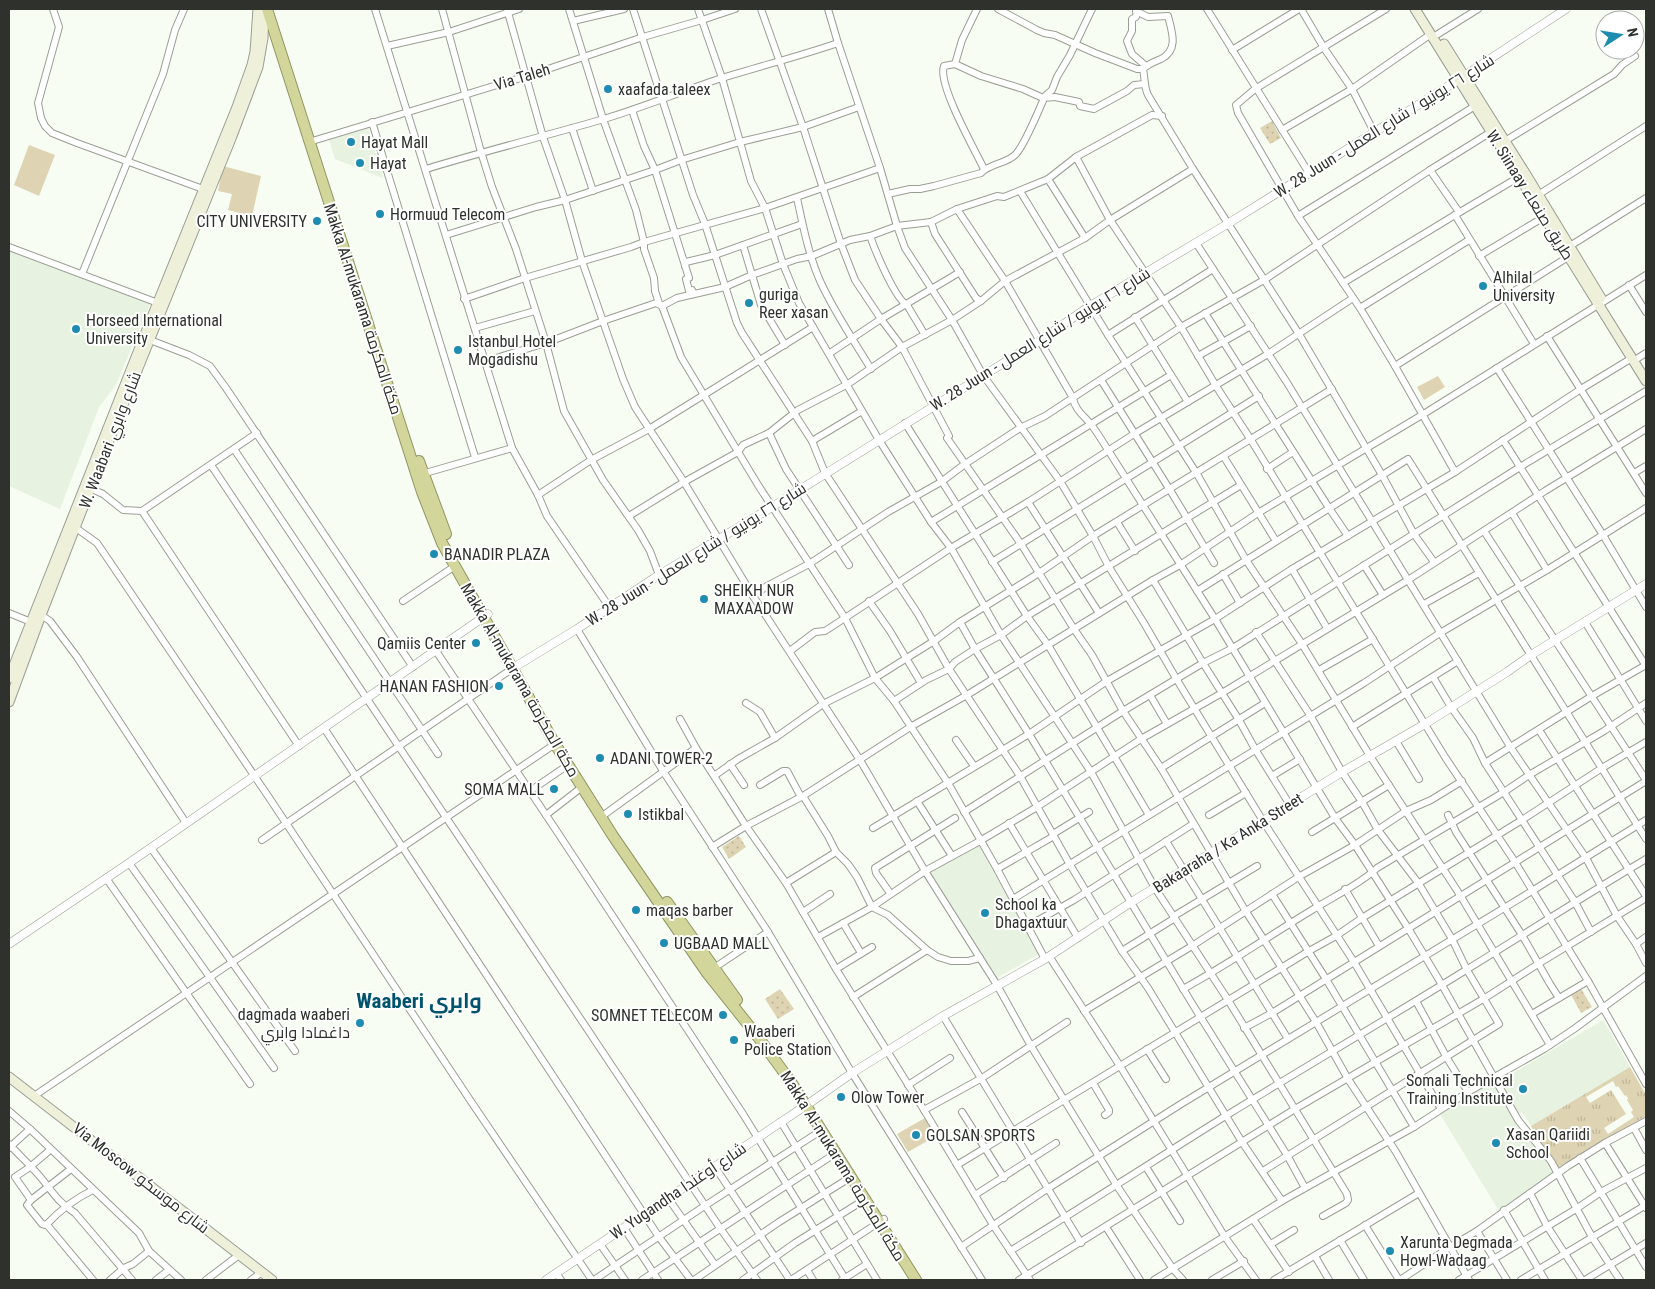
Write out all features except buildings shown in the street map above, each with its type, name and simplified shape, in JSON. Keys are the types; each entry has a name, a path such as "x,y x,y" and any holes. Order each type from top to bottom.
{"highway":[{"name":"Makka Al-mukarama مكة المكرمة","path":"266,9 312,141 420,474 446,537 485,616"},
{"name":"Makka Al-mukarama مكة المكرمة","path":"273,9 312,141"},
{"name":"Makka Al-mukarama مكة المكرمة","path":"420,474 430,516 455,566 604,815 707,973 809,1104 822,1130 864,1200 922,1280"},
{"name":"Makka Al-mukarama مكة المكرمة","path":"515,667 555,744 582,788 604,815 714,968 809,1104 916,1280"}],"main road":[{"name":"W. Waabari شارع وابري","path":"9,678 252,65 258,9"},
{"name":"W. Waabari شارع وابري","path":"9,702 41,615 258,67 266,9"},
{"name":"W. Siinaay طريق صنعاء","path":"1415,9 1434,34 1461,78 1475,106 1568,257 1635,358 1646,381"},
{"path":"1422,9 1434,34"},
{"path":"1461,78 1505,141 1570,246 1600,303"},
{"path":"1635,358 1646,371"},
{"name":"Via Moscow شارع موسكو","path":"9,1077 150,1188 272,1280"}],"street":[{"path":"54,9 59,27 38,103 45,126 52,132 204,189"},
{"path":"82,274 162,74 175,30 184,9"},
{"path":"375,9 512,448 538,494 547,516 610,608"},
{"path":"442,9 492,187 504,217 546,343 564,411 603,480 629,516 650,551 659,575"},
{"path":"387,46 449,32 508,11 519,9"},
{"path":"569,9 604,119 626,180 644,242 644,249 654,278 658,300 681,357 772,507 845,618 875,678 912,726 948,783 1047,957 1120,1066 1226,1237 1256,1280"},
{"path":"573,21 624,9"},
{"path":"633,9 681,160 705,224 736,322 812,441 825,473 1020,776 1122,951 1148,988 1242,1142 1282,1201"},
{"path":"698,9 722,78 751,181 765,208 795,294 879,440 931,522 950,548 1001,635 1053,717 1091,772 1155,888 1228,1000 1333,1173 1348,1200 1323,1216"},
{"name":"Via Taleh","path":"312,141 527,76 642,36 735,9"},
{"path":"761,9 803,127 822,190 855,280 880,319 902,347 949,436 947,438 1057,598 1123,711 1161,768 1245,910 1316,1022 1348,1079 1396,1152 1468,1278"},
{"path":"828,9 905,248 952,320 983,375 1060,481 1177,680 1263,821 1354,962 1441,1109"},
{"path":"955,64 962,40 976,9"},
{"path":"998,9 1044,33 1054,34 1131,67 1144,68 1164,58 1172,50 1174,43 1168,16 1148,17 1137,10 1136,18 1132,19 1132,31 1126,41 1132,54 1144,68 1148,95 1299,334 1367,448 1414,534 1434,562"},
{"path":"888,194 934,186 982,173 984,169 1017,154 1045,96 1052,90 1092,9"},
{"path":"1207,9 1309,173"},
{"path":"1232,50 1300,9 1352,89 1374,132"},
{"path":"1386,9 1255,88 1236,105 1237,110 1282,190 1360,308 1455,472"},
{"path":"1282,130 1352,89 1434,34 1478,9"},
{"name":"W. 28 Juun - شارع ٢٦ يونيو / شارع العمل","path":"515,667 577,630 659,575 1039,341 1090,306 1229,223 1461,78 1566,9"},
{"path":"508,11 543,137 565,200 582,260 622,378 635,407 684,482 753,596 860,760 925,871 997,985 1031,1046 1117,1186 1173,1269 1183,1280"},
{"path":"426,169 604,119 722,78 838,43"},
{"path":"1505,141 1606,79 1630,60"},
{"path":"984,169 945,86 942,72 944,66 955,64 981,76 1023,88 1043,98 1045,96 1079,102 1080,106 1094,109 1134,86 1145,84"},
{"path":"1298,216 1475,106"},
{"path":"446,235 565,200 740,142 803,127 860,107"},
{"path":"632,110 644,146 655,170 685,266 688,278 686,279 690,291 692,290 694,294"},
{"path":"486,362 546,343 650,305 662,306 677,298 724,287 752,274 812,256 850,240 870,236 897,226 931,222 958,209 997,196 1004,197 1048,179 1076,157 1152,114 1162,116"},
{"path":"372,122 475,457"},
{"path":"1538,195 1646,126"},
{"path":"572,128 593,191"},
{"path":"753,596 767,586 809,564 888,512 941,482 964,464 1020,428 1073,398 1181,327 1264,280 1317,243 1491,132"},
{"path":"1076,157 1110,220 1181,327 1425,724 1479,806 1588,980 1646,1084"},
{"path":"464,299 582,260 797,198 880,168"},
{"path":"629,516 738,452 743,445 769,434 794,414 848,384 902,347 952,320 981,301 1005,281 1059,253 1193,169"},
{"path":"1430,170 1457,214 1469,240 1534,344"},
{"path":"1343,283 1519,177"},
{"path":"1048,179 1084,238"},
{"path":"1020,191 1037,222 1059,253 1108,335 1214,501 1246,560 1319,670 1370,756 1444,868 1550,1045"},
{"path":"797,198 802,224 821,282 871,369"},
{"path":"1570,246 1646,198"},
{"path":"958,209 1005,281 1073,398 1074,404 1082,417 1091,424 1108,450 1215,619 1335,818 1355,845 1408,928 1518,1120 1550,1161 1592,1237 1620,1280"},
{"path":"1479,256 1544,217"},
{"path":"931,222 935,234 976,298 981,301"},
{"path":"685,266 686,262 715,255 802,224"},
{"path":"870,236 881,264 925,335"},
{"path":"1360,308 1469,240"},
{"path":"1196,243 1338,464 1511,748 1586,858 1617,916 1646,963"},
{"path":"743,245 761,305 785,345"},
{"path":"9,246 158,303"},
{"path":"1395,366 1568,257"},
{"path":"1108,335 1213,269"},
{"path":"830,353 880,319 907,305 960,272"},
{"path":"712,847 746,826 802,796 912,726 967,695 1205,550 1258,513 1422,415 1646,275"},
{"path":"1629,285 1646,312"},
{"path":"790,651 815,632 825,631 896,582 1028,502 1134,434 1243,370 1353,298"},
{"path":"475,328 535,311"},
{"path":"1205,313 1348,536"},
{"path":"1135,317 1188,402"},
{"path":"1198,356 1250,326"},
{"path":"538,494 591,460 649,428 813,327"},
{"path":"1547,336 1646,492"},
{"path":"150,340 210,366 257,433 413,667"},
{"path":"873,828 1029,734 1107,682 1161,652 1292,569 1455,472 1581,389 1646,353"},
{"path":"1497,368 1646,607"},
{"path":"931,522 1171,375"},
{"path":"1101,380 1188,518 1214,563"},
{"path":"714,776 730,764 775,738 823,704 875,678 985,606 1063,558 1093,536 1332,390"},
{"path":"964,812 1123,711 1177,680 1202,663 1232,648 1336,581 1389,550 1599,418 1646,391"},
{"path":"992,562 1259,396"},
{"path":"812,441 862,411"},
{"path":"905,423 992,562 1048,645 1149,814"},
{"path":"818,937 872,907 925,871 1010,823 1141,739 1222,693 1408,580 1646,429"},
{"path":"92,488 123,510 142,511 257,433"},
{"path":"769,434 786,469 849,565"},
{"path":"1485,763 1592,696 1646,666 1503,440"},
{"path":"420,474 512,448"},
{"path":"234,449 438,754"},
{"path":"1267,469 1293,452"},
{"path":"1224,457 1276,541"},
{"path":"1197,591 1408,459 1646,839"},
{"path":"211,465 736,1252 757,1280"},
{"path":"1634,473 1646,466"},
{"path":"894,701 921,683 950,669 955,662 974,649 1001,635 1027,616 1241,485"},
{"path":"1028,502 1099,613"},
{"path":"1012,898 1646,508"},
{"path":"142,511 299,746"},
{"path":"1512,513 1547,570"},
{"path":"1118,522 1135,551"},
{"path":"76,528 102,550 593,1280 822,1130"},
{"path":"1244,1028 1272,1013 1646,780 1555,641 1521,585 1484,531"},
{"path":"1364,565 1383,595"},
{"path":"403,601 455,566"},
{"path":"1292,569 1327,628"},
{"path":"1424,604 1479,573"},
{"path":"1223,574 1240,603"},
{"path":"1154,580 1202,663 1290,804"},
{"name":"Bakaaraha / Ka Anka Street","path":"809,1104 852,1073 943,1016 1078,938 1130,903 1342,772 1425,724 1530,655 1646,584"},
{"path":"869,601 921,683"},
{"path":"9,613 31,622"},
{"path":"41,615 50,620 77,657 186,823"},
{"path":"9,944 436,652 485,616"},
{"path":"960,622 974,649 1029,734 1130,903 1287,1155 1305,1188"},
{"path":"1585,622 1646,721"},
{"path":"577,630 663,771 768,932 852,1073 982,1280"},
{"path":"1256,632 1310,714 1342,772 1378,830 1419,884 1499,1024 1420,1075 1263,1171"},
{"path":"1319,670 1373,639"},
{"path":"436,652 546,815 758,1138 844,1280 867,1264"},
{"path":"1352,727 1458,661"},
{"path":"262,840 515,667"},
{"path":"1433,677 1472,738 1485,763 1575,902 1591,932"},
{"path":"1150,695 1168,724"},
{"path":"746,703 760,712 775,738"},
{"path":"1161,768 1265,703"},
{"path":"1183,989 1211,974 1377,868 1612,726 1646,703"},
{"path":"680,719 696,748 746,826 786,882 836,970 924,1110 993,1225 1029,1278"},
{"path":"324,728 675,1259 692,1280 760,1236 778,1222 851,1177"},
{"path":"1019,1280 1029,1278 1134,1209 1295,1109 1404,1047 1646,897 1539,730"},
{"path":"956,740 974,766"},
{"path":"1396,741 1419,779"},
{"path":"957,1165 1336,936 1646,742"},
{"path":"34,1096 555,744"},
{"path":"604,815 696,748"},
{"path":"1272,776 1300,759"},
{"path":"730,764 744,785"},
{"path":"530,791 568,766"},
{"path":"760,785 783,771 787,771 836,852 857,877 872,907 888,914 927,950 938,957 951,961 968,962 980,958"},
{"path":"1084,1011 1192,946 1300,876 1355,845 1406,811 1431,800 1462,781"},
{"path":"1312,832 1389,785"},
{"path":"546,815 582,788"},
{"path":"1209,815 1246,793"},
{"path":"916,801 952,856"},
{"path":"997,869 1089,812"},
{"path":"1448,815 1456,832 1522,935 1559,998"},
{"path":"890,893 876,873 875,868 955,818"},
{"path":"961,1247 1047,1189 1208,1087 1532,892 1646,820"},
{"path":"1010,823 1078,938"},
{"path":"1028,926 1193,824"},
{"path":"1166,841 1288,1039"},
{"path":"151,848 295,1051"},
{"path":"786,882 836,852"},
{"path":"1010,1251 1252,1100 1646,859"},
{"path":"129,863 274,1068"},
{"path":"1122,951 1228,882 1257,866"},
{"path":"106,878 250,1084"},
{"path":"1345,889 1379,946"},
{"path":"803,912 830,894"},
{"path":"1272,894 1309,951 1414,1127"},
{"path":"843,923 861,953"},
{"path":"714,968 768,932"},
{"path":"1636,944 1646,937"},
{"path":"836,970 872,947"},
{"path":"853,997 927,950"},
{"path":"1154,1280 1282,1201 1414,1127 1468,1092 1550,1045 1646,976"},
{"path":"1532,1014 1588,980"},
{"path":"1416,1001 1468,1092"},
{"path":"943,1016 1081,1243"},
{"path":"924,1110 982,1078 1067,1022"},
{"path":"1147,1049 1166,1079"},
{"path":"908,1085 950,1058"},
{"path":"1093,1083 1109,1110 1105,1115"},
{"name":"W. Yugandha شارع أوغندا","path":"546,1280 809,1104"},
{"path":"9,1111 108,1202 139,1233 149,1251 181,1280"},
{"path":"962,1112 1004,1178"},
{"path":"1365,1225 1399,1280 1450,1246 1477,1231 1556,1173 1646,1121"},
{"path":"782,1122 877,1280"},
{"path":"1634,1128 1646,1150"},
{"path":"30,1129 9,1146 33,1168 65,1207 76,1213 124,1268 132,1280"},
{"path":"975,1195 1056,1143"},
{"path":"1521,1280 1646,1206 1605,1143"},
{"path":"31,1200 12,1179 50,1150"},
{"path":"642,1280 836,1153"},
{"path":"1580,1158 1646,1267"},
{"path":"715,1167 790,1280 881,1221"},
{"path":"1146,1167 1180,1221"},
{"path":"1459,1280 1468,1278 1522,1241 1601,1192 1646,1168"},
{"path":"71,1169 27,1205 42,1224 48,1226 93,1280"},
{"path":"46,1225 78,1197 93,1190"},
{"path":"1274,1280 1419,1193"},
{"path":"1530,1193 1547,1226 1584,1280 1646,1243"},
{"path":"668,1198 715,1265"},
{"path":"743,1280 864,1200"},
{"path":"1504,1210 1545,1280"},
{"path":"1254,1219 1289,1272"},
{"path":"1106,1227 1140,1280"},
{"path":"624,1228 658,1280"},
{"path":"1270,1244 1294,1230"},
{"path":"1477,1231 1507,1280"},
{"path":"1340,1240 1364,1280"},
{"path":"600,1244 625,1280"},
{"path":"110,1280 149,1251"},
{"path":"206,1280 240,1255"},
{"path":"1315,1256 1329,1280"},
{"path":"1212,1280 1244,1261"},
{"path":"156,1280 169,1270"},
{"path":"807,1270 813,1280"},
{"path":"251,1280 262,1272"},
{"path":"556,1273 561,1280"}],"shaded area":[{"path":"367,124 383,178 335,159 328,136"},
{"name":"Horseed International University","path":"9,250 150,304 116,385 99,407 60,509 9,486"},
{"name":"School ka Dhagaxtuur","path":"979,846 1039,954 995,979 929,872"},
{"path":"1603,1020 1630,1067 1531,1126 1522,1112 1517,1115 1498,1082"},
{"name":"Xasan Qariidi School","path":"1493,1082 1519,1124 1549,1162 1554,1172 1499,1211 1440,1114"}],"green space":[{"path":"1272,121 1281,138 1270,144 1260,128"},
{"path":"29,145 55,155 39,196 14,185"},
{"path":"223,166 261,176 252,216 228,210 232,194 218,191"},
{"path":"1438,376 1445,387 1424,400 1417,387"},
{"path":"739,836 746,847 729,859 722,847"},
{"path":"1580,987 1592,1007 1581,1013 1570,993"},
{"path":"780,989 794,1009 778,1019 765,999"},
{"path":"1630,1067 1646,1095 1646,1116 1557,1169 1531,1126","holes":["1613,1081 1616,1087 1618,1086 1628,1098 1627,1100 1633,1110 1631,1112 1634,1117 1608,1134 1604,1128 1626,1114 1611,1090 1590,1103 1586,1097"]},
{"name":"GOLSAN SPORTS","path":"925,1118 936,1136 908,1152 897,1134"}],"place":[{"name":"xaafada taleex","path":"608,89"},
{"name":"Hayat Mall","path":"351,142"},
{"name":"Hayat","path":"360,163"},
{"name":"Hormuud Telecom","path":"380,214"},
{"name":"CITY UNIVERSITY","path":"317,221"},
{"name":"Alhilal University","path":"1483,286"},
{"name":"guriga Reer xasan","path":"749,303"},
{"name":"Horseed International University","path":"76,329"},
{"name":"Istanbul Hotel Mogadishu","path":"458,350"},
{"name":"BANADIR PLAZA","path":"434,554"},
{"name":"SHEIKH NUR MAXAADOW","path":"704,599"},
{"name":"Qamiis Center","path":"476,643"},
{"name":"HANAN FASHION","path":"499,686"},
{"name":"ADANI TOWER-2","path":"600,758"},
{"name":"SOMA MALL","path":"554,789"},
{"name":"Istikbal","path":"628,814"},
{"name":"maqas barber","path":"636,910"},
{"name":"School ka Dhagaxtuur","path":"985,913"},
{"name":"UGBAAD MALL","path":"664,943"},
{"name":"SOMNET TELECOM","path":"723,1015"},
{"name":"dagmada waaberi داغمادا وابري","path":"360,1023"},
{"name":"Waaberi Police Station","path":"734,1040"},
{"name":"Somali Technical Training Institute","path":"1523,1089"},
{"name":"Olow Tower","path":"841,1097"},
{"name":"GOLSAN SPORTS","path":"916,1135"},
{"name":"Xasan Qariidi School","path":"1496,1143"},
{"name":"Xarunta Degmada Howl-Wadaag","path":"1390,1251"}],"district":[{"name":"Waaberi وابري","path":"419,1001"}]}
